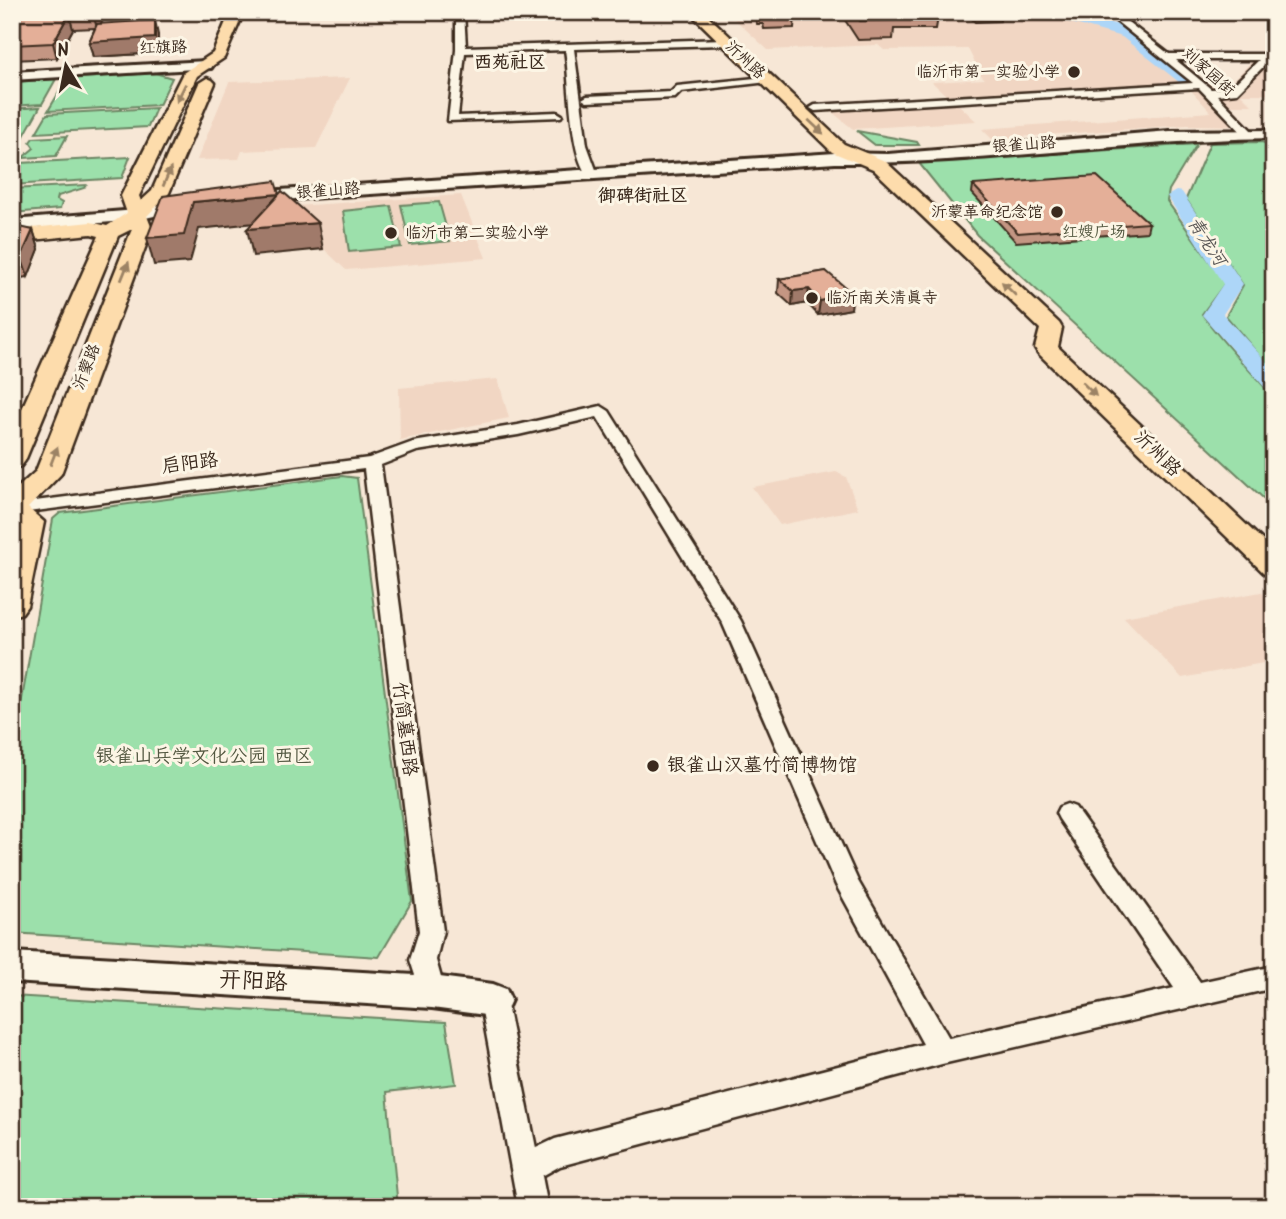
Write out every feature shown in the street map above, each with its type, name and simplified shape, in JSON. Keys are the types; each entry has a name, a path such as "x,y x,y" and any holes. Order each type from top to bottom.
{"main road":[{"name":"沂蒙路","path":"203,56 219,55 237,12"},
{"name":"沂州路","path":"696,12 838,148 860,159"},
{"name":"沂州路","path":"707,12 754,59 859,147 859,166 1030,331 1070,345 1274,540"},
{"name":"沂蒙路","path":"12,461 110,233 137,215 160,193 211,73 203,56"},
{"name":"沂蒙路","path":"12,509 48,474 142,229 130,196 191,74 203,56"},
{"name":"红旗路","path":"12,75 203,56"},
{"name":"银雀山路","path":"234,201 1188,135 1274,134"},
{"path":"12,228 137,215 209,204"},
{"path":"12,228 91,228 110,233"},
{"name":"沂州路","path":"1049,339 1046,348 1274,567"},
{"path":"12,509 30,522 12,606"},
{"name":"开阳路","path":"12,967 432,992 493,1000"}],"street":[{"path":"460,12 461,50 452,119 557,115"},
{"name":"刘家园街","path":"1109,12 1206,89 1249,134"},
{"path":"461,50 725,42"},
{"path":"569,47 575,69 582,148 592,175"},
{"path":"815,108 1206,89 1233,91 1270,53"},
{"path":"1168,57 1270,53"},
{"path":"587,99 675,95 677,89 765,80"},
{"name":"启阳路","path":"12,509 372,463 413,447 518,430 601,411 731,621 848,885 942,1052"},
{"name":"竹简墓西路","path":"372,463 430,931 422,960 432,992"},
{"path":"1067,813 1194,995"},
{"path":"526,1169 555,1153 942,1052 1274,977"},
{"path":"493,1000 533,1207"}],"shaded area":[{"path":"727,12 1030,12 1115,31 1185,84 949,98 932,82 985,79 971,65 975,63 968,49 884,50 878,45 768,50"},
{"path":"1274,38 1274,94 1241,94 1252,105 1230,105 1250,126 1187,125 992,139 982,129 1211,112 1185,84 1233,81"},
{"path":"350,78 316,148 242,151 239,159 197,160 229,82"},
{"path":"958,104 976,121 853,129 832,112"},
{"name":"临沂市第二实验小学","path":"461,195 486,258 346,270 280,207"},
{"path":"498,379 509,418 400,440 399,388"},
{"path":"836,472 846,477 858,509 780,525 752,487"},
{"path":"1261,592 1274,606 1274,661 1182,678 1124,617"}],"green space":[{"path":"155,73 172,78 159,105 48,111 67,79"},
{"path":"56,79 42,104 12,106 12,82"},
{"path":"40,107 20,143 12,144 12,109"},
{"path":"156,108 148,127 36,133 47,114"},
{"path":"857,131 917,142 919,145 875,145"},
{"path":"67,136 56,156 22,158 34,148 30,142 33,138"},
{"path":"1261,142 1274,145 1274,373 1226,316 1243,285 1186,199 1210,143"},
{"name":"红嫂广场","path":"1197,144 1169,190 1167,201 1225,283 1202,314 1274,398 1274,508 977,235 919,163"},
{"path":"130,157 122,178 12,185 12,176 20,163"},
{"path":"86,185 58,196 57,200 62,203 60,209 12,213 12,189"},
{"path":"439,202 450,241 410,245 401,205"},
{"path":"391,206 401,247 349,252 343,211"},
{"name":"银雀山兵学文化公园 西区","path":"342,476 357,478 412,901 379,957 12,933 12,757 53,519 60,513"},
{"path":"12,996 446,1022 456,1084 387,1092 398,1207 12,1207"}],"building":[{"path":"12,12 94,12 69,14 53,43 12,45"},
{"path":"854,12 889,12 895,20 860,21"},
{"path":"155,20 155,38 89,42 97,24"},
{"name":"沂蒙革命纪念馆","path":"1097,176 1149,223 1018,233 973,185"},
{"path":"275,181 279,194 193,202 184,235 147,238 163,196"},
{"path":"282,191 318,223 247,229"},
{"path":"12,228 33,230 21,257 12,260"},
{"path":"826,271 853,294 820,301 809,289 793,291 779,279"}],"waterway":[{"name":"青龙河","path":"1038,12 1110,27 1127,34 1189,83"},
{"name":"青龙河","path":"1176,196 1233,284 1212,315 1274,384"},
{"path":"1274,249 1268,262 1274,274"}],"place":[{"name":"临沂市第一实验小学","path":"1074,72"},
{"name":"沂蒙革命纪念馆","path":"1057,212"},
{"name":"临沂市第二实验小学","path":"391,233"},
{"name":"临沂南关清真寺","path":"812,298"},
{"name":"银雀山汉墓竹简博物馆","path":"653,766"}],"district":[{"name":"西苑社区","path":"510,63"},
{"name":"御碑街社区","path":"643,196"}]}
